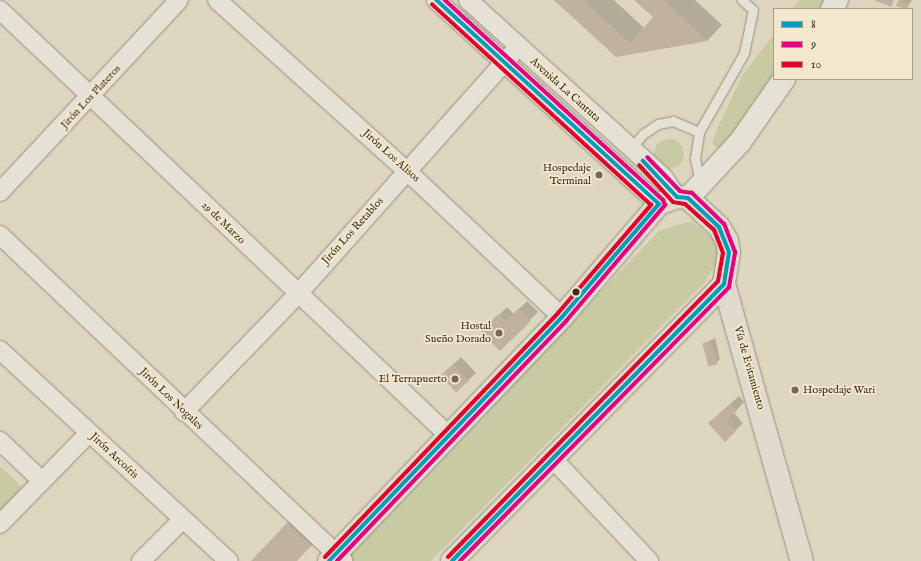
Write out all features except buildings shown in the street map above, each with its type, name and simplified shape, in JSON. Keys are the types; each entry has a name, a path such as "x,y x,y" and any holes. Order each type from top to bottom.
{"highway":[{"name":"Vía de Evitamiento","path":"681,196 719,226 727,241 730,252 724,284 802,561"},
{"path":"336,559 448,435 681,196"},
{"path":"452,561 724,284"}],"street":[{"name":"Jirón Los Plateros","path":"0,192 92,97 179,0"},
{"name":"Jirón Los Alisos","path":"216,0 407,171 562,317"},
{"name":"Avenida La Cantuta","path":"436,0 504,62 681,196"},
{"name":"Avenida La Cantuta","path":"468,0 630,149 664,178 681,196"},
{"name":"29 de Marzo","path":"0,10 297,295 448,435"},
{"name":"Jirón Los Retablos","path":"184,412 297,295 518,47"},
{"path":"681,196 740,142 783,80"},
{"name":"Jirón Los Nogales","path":"0,236 336,559"},
{"name":"Jirón Arcoíris","path":"0,350 229,561"},
{"path":"0,524 89,433"},
{"path":"0,441 42,481"},
{"path":"553,458 649,561"},
{"path":"141,561 183,519"}],"lane":[{"path":"681,196 696,158 699,132 744,53 753,10 742,0"},
{"path":"630,149 642,134 658,124 673,120 699,132"}],"green space":[{"path":"800,0 825,0 820,8 793,8"},
{"path":"773,35 773,78 729,142 720,149 712,144 717,129 743,74"},
{"path":"669,139 680,143 684,154 680,165 669,169 658,165 654,154 658,143"},
{"path":"692,221 713,239 717,249 716,263 705,282 431,561 342,561 660,230"},
{"path":"0,466 23,488 0,512"}],"transit line":[{"name":"8","path":"329,561 562,317 659,204 436,0"},
{"name":"9","path":"337,561 566,321 665,205 663,200 445,0"},
{"name":"10","path":"325,557 558,313 651,205 432,4"},
{"name":"9","path":"460,561 729,287 735,252 724,224 692,193 680,191 647,157"},
{"name":"8","path":"452,561 724,284 729,252 719,227 688,198 677,197 643,161"},
{"name":"10","path":"448,557 718,281 723,253 714,230 685,204 673,202 639,165"}],"place":[{"name":"Hospedaje Terminal","path":"599,175"},
{"name":"Hostal Sueño Dorado","path":"499,333"},
{"name":"El Terrapuerto","path":"455,379"},
{"name":"Hospedaje Wari","path":"795,390"}]}
